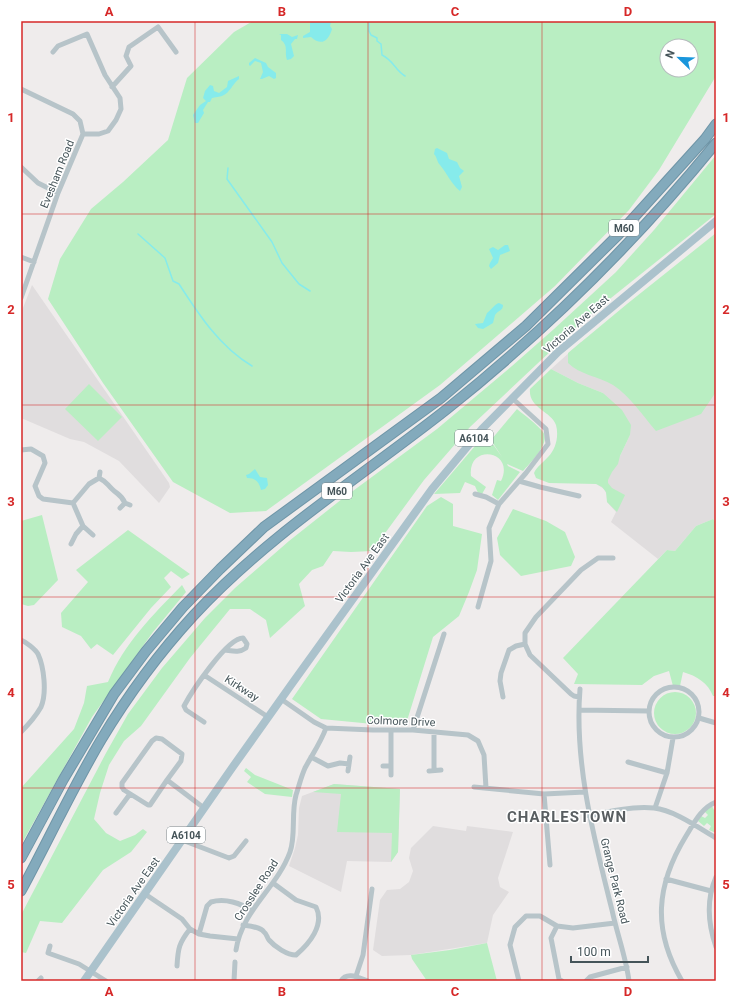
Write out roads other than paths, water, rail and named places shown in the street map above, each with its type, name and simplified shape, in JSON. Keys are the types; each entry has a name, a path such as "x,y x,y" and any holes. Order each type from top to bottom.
{"highway":[{"name":"M60","path":"21,858 63,780 114,694 146,651 183,607 264,527 441,398 526,326 618,235 716,124"},
{"name":"M60","path":"21,891 74,788 125,702 157,659 193,616 225,583 280,534 447,409 537,332 583,289 627,244 716,143"}],"main road":[{"name":"Victoria Ave East","path":"84,981 268,717 432,489 482,429 558,352 716,221"}],"street":[{"path":"112,87 131,66 126,56 129,47 158,27 176,52"},
{"path":"53,52 58,46 87,34 112,87 120,98 121,109 116,120 108,131 99,134 84,134"},
{"name":"Evesham Road","path":"21,89 73,114 80,121 84,134 58,193 21,298"},
{"path":"21,167 38,183 58,193"},
{"path":"21,257 34,262"},
{"path":"478,607 491,561 489,528 499,504 548,444 546,429 512,398"},
{"path":"21,450 31,449 43,456 45,463 35,486 39,496 74,503"},
{"path":"74,503 89,484 99,478 100,472"},
{"path":"99,478 107,482 111,488 122,495 128,504 120,508"},
{"path":"519,481 579,496"},
{"path":"475,494 486,497 499,504"},
{"path":"74,503 83,526 93,536"},
{"path":"71,544 76,534 83,526"},
{"path":"579,697 571,694 530,655 525,644 525,633 536,616 581,570 598,558 613,558"},
{"path":"413,730 444,634"},
{"path":"21,640 38,652 44,673 44,688 41,706 21,732"},
{"path":"503,697 500,681 501,673 509,650 516,646 525,644"},
{"path":"204,722 186,710 184,706 204,675 225,650"},
{"name":"Kirkway","path":"204,675 268,717"},
{"path":"670,687 679,687 687,690 697,701 700,711 699,718 690,732 683,736 672,738 655,729 651,721 649,711 654,697 660,691 670,687"},
{"name":"Grange Park Road","path":"580,689 580,751 589,816 627,967 629,981"},
{"name":"Colmore Drive","path":"281,699 314,722 326,728 413,730 468,735 478,741 484,755 486,788"},
{"path":"579,710 649,711"},
{"path":"699,718 716,723"},
{"name":"Crosslee Road","path":"236,950 243,925 285,864 291,851 293,843 295,800 304,770 326,728"},
{"path":"391,774 392,730"},
{"path":"434,732 431,771 441,770"},
{"path":"156,738 162,739 182,754 181,761 167,780 150,805 145,805 130,794 123,788 122,783 152,741 156,738"},
{"path":"655,808 667,773 672,738"},
{"path":"311,757 328,766 340,763 349,764"},
{"path":"348,771 350,757"},
{"path":"628,762 667,773"},
{"path":"383,766 391,766"},
{"path":"167,780 204,808"},
{"path":"474,787 544,794 585,792"},
{"path":"116,812 130,794"},
{"path":"544,794 550,866"},
{"path":"682,981 668,952 663,935 661,912 666,880 674,856 693,824 707,807 716,802"},
{"path":"589,816 620,809 655,808 675,815 716,838"},
{"path":"182,840 229,858 234,856 246,842"},
{"path":"716,877 711,891 709,908 710,928 716,947"},
{"path":"666,880 711,891"},
{"path":"243,925 256,928 264,932 270,941 291,955 296,955 305,947 314,933 319,921 319,913 316,907 296,900 273,882"},
{"path":"356,976 363,955 372,889"},
{"path":"145,894 182,919 190,929 199,934 238,939"},
{"path":"199,934 207,906 211,902 220,901 238,904 252,911"},
{"path":"519,981 510,945 514,927 526,916 540,916 557,926 573,928 615,922"},
{"path":"557,926 551,938 559,979 562,981"},
{"path":"177,966 180,943 190,929"},
{"path":"50,946 48,953 79,964 106,981"},
{"path":"234,981 235,962"},
{"path":"586,981 590,977 627,967"},
{"path":"341,981 345,976 356,976 368,981"}],"water":[{"path":"313,21 331,22 330,26 332,29 326,40 321,42 311,37 303,38 303,36 310,32 310,23"},
{"path":"279,34 287,34 292,37 298,35 297,39 295,39 291,44 294,56 291,59 287,60 286,47 281,40 281,35"},
{"path":"255,58 266,63 268,67 276,73 276,78 274,79 269,76 260,79 263,72 261,63 255,61 250,66 249,65 249,63"},
{"path":"239,76 239,79 225,95 212,98 210,102 208,102 198,123 195,123 193,115 200,105 206,101 203,98 205,91 210,85 213,86 214,91 219,93 227,87 228,81"},
{"path":"437,148 447,153 449,159 457,162 460,168 464,171 459,176 462,187 460,191 438,162 434,154 435,149"},
{"path":"505,245 508,245 510,251 500,255 498,263 491,269 489,266 493,258 489,249 493,247 498,250"},
{"path":"499,303 503,305 503,307 495,315 493,323 483,329 478,328 475,324 483,323 487,313"},
{"path":"255,469 260,477 267,478 268,485 265,489 261,490 257,481 247,478 246,475"}],"waterway":[{"path":"365,21 369,21 369,31 371,35 377,38 377,41 381,44 382,55 386,57 405,76"},
{"path":"228,168 227,179 272,242 282,263 299,284 310,291"},
{"path":"138,234 165,258 173,281 179,284 211,330 230,350 252,366"}],"district":[{"name":"CHARLESTOWN","path":"567,817"}]}
